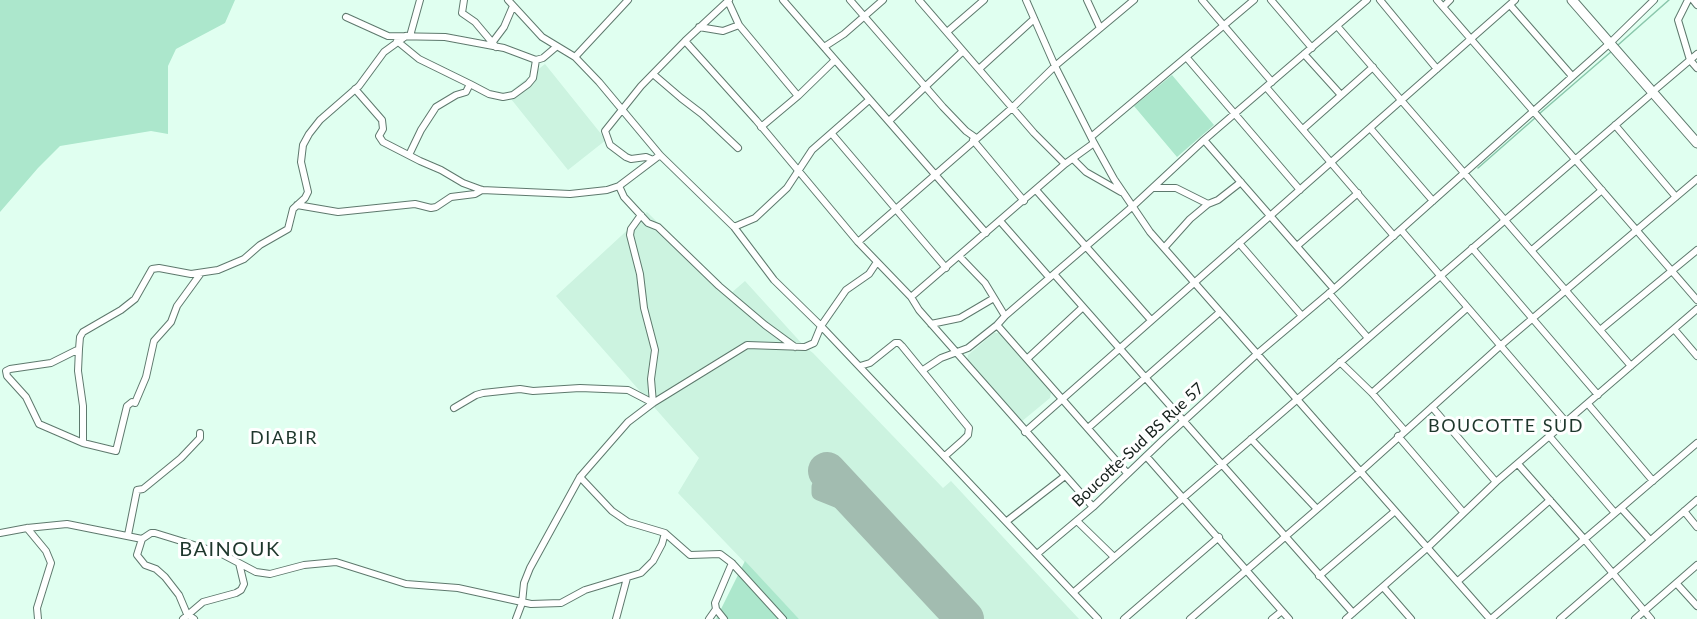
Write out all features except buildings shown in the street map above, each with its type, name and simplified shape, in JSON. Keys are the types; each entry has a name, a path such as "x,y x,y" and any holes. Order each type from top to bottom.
{"main road":[{"path":"1572,0 1697,143"}],"street":[{"path":"83,443 82,401 78,371 80,336 83,332 130,303 139,293 152,269 201,273 233,265 260,245 288,229 291,213 308,192 301,162 303,145 309,134 320,120 364,81 384,52 397,41 408,36 420,0"},
{"path":"464,0 462,13 474,22 494,45"},
{"path":"508,0 531,27 556,47 575,57 623,109 660,154 734,228 774,280 822,326 1098,619"},
{"path":"575,57 628,0"},
{"path":"783,0 986,233"},
{"path":"850,0 975,139 1024,201"},
{"path":"824,47 844,34 883,0"},
{"path":"919,0 1034,134 1065,164"},
{"path":"947,32 984,0"},
{"path":"1026,0 1055,66 1092,140 1124,194 1164,248 1490,619 1697,443"},
{"path":"1087,0 1100,28"},
{"path":"858,242 1012,108 1055,66 1134,0"},
{"path":"1202,0 1272,82"},
{"path":"911,297 1254,0"},
{"path":"1271,0 1312,48"},
{"path":"923,370 956,351 968,348 997,325 1133,206 1204,140 1367,0"},
{"path":"1380,0 1437,69"},
{"path":"1437,0 1697,300"},
{"path":"1443,7 1450,0"},
{"path":"1697,5 1690,0 1678,20 1690,60 1697,68"},
{"path":"653,160 646,157 631,159 619,153 610,145 605,131 626,103 653,74 699,27 729,1 739,25 798,96"},
{"name":"Boucotte-Sud BS Rue 57","path":"1037,554 1093,507 1257,354 1332,291 1610,43 1651,1"},
{"path":"1025,432 1512,2 1572,76"},
{"path":"494,45 513,6"},
{"path":"346,17 382,34 437,36 494,45 536,60 543,58 556,47"},
{"path":"979,69 1034,19"},
{"path":"699,27 723,32 739,25"},
{"path":"1337,26 1631,366"},
{"path":"397,41 419,58 489,94 503,97 513,95 528,84 533,78 536,60"},
{"path":"685,41 858,242 911,297 919,310 1093,507"},
{"path":"889,121 963,51"},
{"path":"1304,54 1341,95"},
{"path":"1658,88 1697,54"},
{"path":"1187,58 1300,190"},
{"path":"761,127 798,96 835,60"},
{"path":"1303,129 1373,67"},
{"path":"653,74 702,114 738,148"},
{"path":"409,155 420,130 436,107 466,92 470,84"},
{"path":"1266,87 1394,236"},
{"path":"355,89 382,120 383,129 379,136 383,142 463,183 482,190 570,194 607,190 619,186 660,154"},
{"path":"1074,592 1648,96"},
{"path":"734,228 755,218 787,188 812,150 869,100"},
{"path":"1615,125 1676,197"},
{"path":"1370,128 1433,201"},
{"path":"832,134 946,268"},
{"path":"1204,140 1297,246 1368,338"},
{"path":"1073,159 1086,172 1124,194"},
{"path":"1190,619 1360,472 1500,346 1697,179"},
{"path":"1164,248 1190,219 1240,182"},
{"path":"619,186 624,196 648,223 663,232 719,286 795,347"},
{"path":"1152,188 1176,188 1208,204"},
{"path":"297,205 338,212 415,204 431,208 451,197 475,194 482,190"},
{"path":"1036,190 1151,320"},
{"path":"1532,250 1602,190"},
{"path":"1297,246 1358,193"},
{"path":"641,215 631,229 630,236 655,350 651,379 653,403"},
{"path":"1000,221 1083,307 1353,614"},
{"path":"1401,230 1567,423"},
{"path":"1239,243 1302,316"},
{"path":"1472,248 1598,395"},
{"path":"1600,330 1697,250"},
{"path":"959,256 977,274 1005,316"},
{"path":"516,619 522,603 524,583 530,568 580,477 628,422 653,403 747,345 805,347 814,343 822,326 846,290 869,274 877,262"},
{"path":"79,349 51,363 10,369 6,373 26,397 39,424 83,443 114,451 117,449 128,406 132,402 135,403 146,377 154,341 171,322 177,306 201,273"},
{"path":"932,324 960,318 994,298"},
{"path":"1028,358 1083,307"},
{"path":"1372,393 1467,308"},
{"path":"1346,619 1384,588 1496,482 1697,309"},
{"path":"1088,428 1220,312"},
{"path":"997,325 1127,474"},
{"path":"1674,330 1697,356"},
{"path":"860,366 870,363 897,342 923,370 969,428 968,435 963,441 945,456"},
{"path":"1341,362 1405,431"},
{"path":"454,408 476,395 520,389 533,391 580,388 628,390 653,403"},
{"path":"1588,404 1653,481"},
{"path":"1432,406 1496,482"},
{"path":"128,536 137,490 143,489 181,458 200,438 200,433"},
{"path":"1398,436 1463,512"},
{"path":"1550,437 1615,513"},
{"path":"1251,439 1317,509"},
{"path":"1146,456 1289,619"},
{"path":"1518,464 1651,619"},
{"path":"1007,522 1065,476"},
{"path":"580,477 612,511 628,522 665,533 690,555 720,554 732,563 783,619"},
{"path":"1458,581 1550,500"},
{"path":"1560,619 1697,500"},
{"path":"1622,508 1650,540"},
{"path":"1684,511 1697,527"},
{"path":"1319,576 1394,512"},
{"path":"1077,521 1114,557"},
{"path":"0,533 76,524 142,539"},
{"path":"27,528 46,550 51,563 37,608 38,619"},
{"path":"185,617 179,595 170,583 156,569 145,565 137,555 142,539 151,533 220,553 256,572 270,574 304,565 336,562 406,584 458,588 522,603 538,604 561,603 585,590 641,573 647,568 662,544 665,533"},
{"path":"1124,619 1219,537"},
{"path":"185,617 203,602 242,590 244,584 239,563"},
{"path":"724,619 716,609 715,603 732,563"},
{"path":"1635,619 1697,566"},
{"path":"619,618 627,578"},
{"path":"1677,584 1697,606"},
{"path":"1384,588 1410,619"},
{"path":"709,619 716,609"},
{"path":"1272,619 1282,611"},
{"path":"185,617 194,619"}],"shaded area":[{"path":"0,0 235,0 225,23 176,49 168,66 168,134 151,131 60,146 0,212"},
{"path":"545,64 606,140 568,170 507,94"},
{"path":"1172,75 1214,125 1177,157 1134,106"},
{"path":"647,212 730,294 745,281 805,347 943,488 951,481 1079,619 799,619 678,493 699,458 556,296"},
{"path":"994,333 1000,333 1051,392 1050,398 1021,422 967,361 968,355"},
{"path":"745,561 799,619 716,619"}],"waterway":[{"path":"1618,45 1669,0"},
{"path":"1539,114 1612,51"},
{"path":"1478,168 1535,118"}],"taxiway":[{"path":"852,498 846,479 841,475 829,474 822,479 819,493 849,505 870,517"}],"runway":[{"path":"827,471 965,619"}],"district":[{"name":"BOUCOTTE SUD","path":"1506,426"},
{"name":"DIABIR","path":"284,438"},
{"name":"BAINOUK","path":"230,550"}]}
